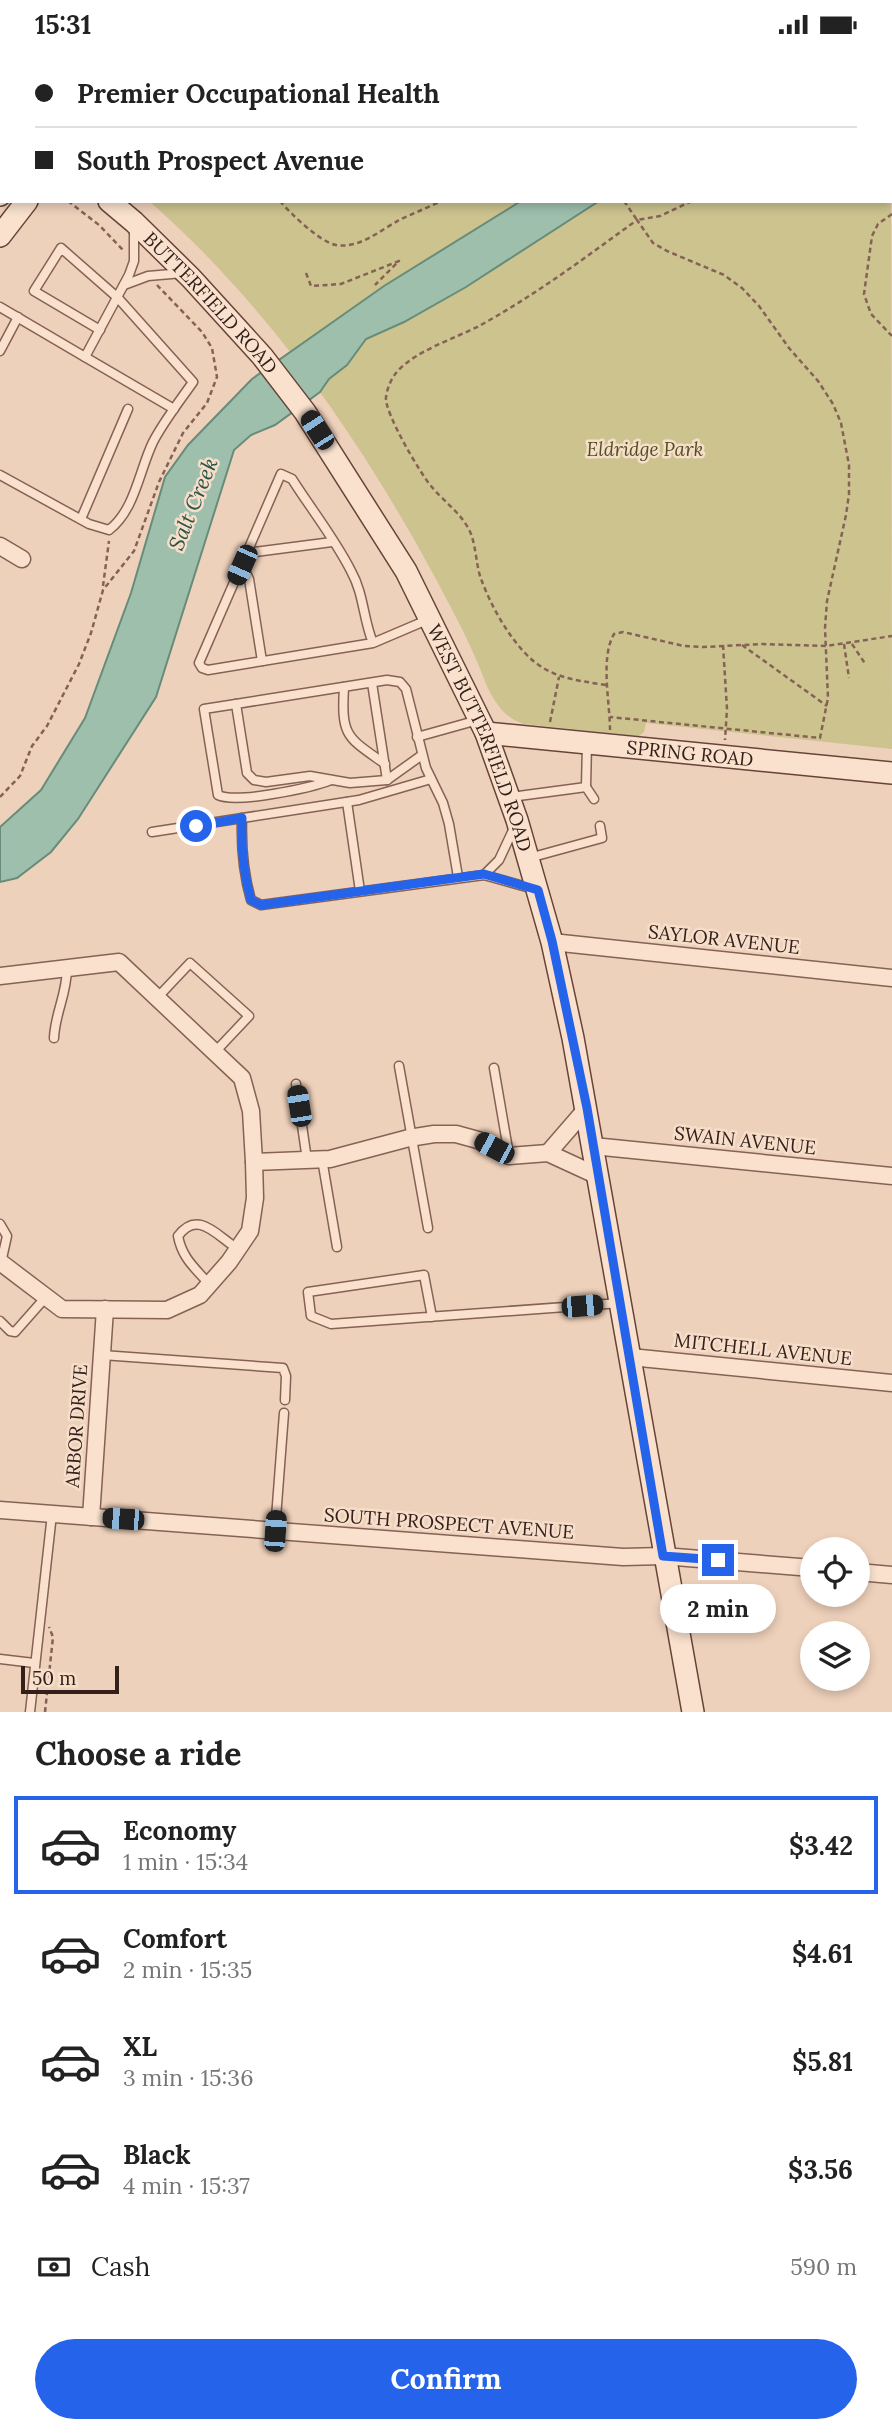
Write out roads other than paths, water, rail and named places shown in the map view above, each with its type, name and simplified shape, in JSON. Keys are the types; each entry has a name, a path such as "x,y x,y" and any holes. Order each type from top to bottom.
{"main road":[{"path":"0,236 25,203"},
{"name":"BUTTERFIELD ROAD","path":"111,203 186,273 262,356 305,412"},
{"name":"WEST BUTTERFIELD ROAD","path":"305,412 406,571 483,727 529,858 552,941 587,1108 663,1556 693,1712"},
{"name":"SPRING ROAD","path":"483,727 548,739 892,773"}],"street":[{"path":"0,547 22,559"},
{"name":"SAYLOR AVENUE","path":"552,941 892,978"},
{"path":"0,976 119,962 242,1078 251,1111 255,1198 250,1231 238,1249 200,1294 167,1310 61,1309 0,1262"},
{"path":"548,1153 587,1108"},
{"path":"254,1162 315,1160 413,1137 456,1134 478,1140 509,1156 548,1153 598,1175"},
{"name":"SWAIN AVENUE","path":"593,1146 892,1176"},
{"name":"ARBOR DRIVE","path":"91,1517 105,1310"},
{"name":"MITCHELL AVENUE","path":"630,1357 892,1383"},
{"name":"SOUTH PROSPECT AVENUE","path":"0,1510 623,1557 663,1556 800,1567"},
{"path":"870,1573 892,1575"}],"lane":[{"path":"85,357 118,298 134,261 134,222"},
{"path":"0,475 81,519 109,530 120,522 153,443 193,382 118,298 61,248 34,291 100,330"},
{"path":"124,285 148,276 186,273"},
{"path":"1,307 174,409"},
{"path":"0,351 19,317"},
{"path":"81,519 128,409"},
{"path":"373,643 355,580 292,479 281,474 199,663 202,668 208,670 373,643 429,619"},
{"path":"247,553 332,542"},
{"path":"242,565 249,579 262,661"},
{"path":"332,780 315,787 234,799 218,796 204,709 372,683 400,682 406,689 422,755 449,824 458,877"},
{"path":"372,683 387,780"},
{"path":"344,687 345,726 350,739 384,764"},
{"path":"236,704 247,773 254,780 265,782 310,776 351,783 387,780 422,755"},
{"path":"417,737 483,727"},
{"path":"587,743 586,787 594,799"},
{"path":"152,832 347,802 391,793 432,779"},
{"path":"509,798 586,787"},
{"path":"347,802 360,891"},
{"path":"242,818 241,857 251,900 261,905 484,874 538,890"},
{"path":"484,874 499,860 517,820"},
{"path":"529,858 602,838 600,826"},
{"path":"157,998 190,963 249,1016 215,1052"},
{"path":"54,1038 57,1016 65,993 67,968"},
{"path":"399,1066 428,1228"},
{"path":"494,1068 509,1156"},
{"path":"296,1084 337,1247"},
{"path":"209,1284 186,1261 180,1248 178,1236 185,1227 197,1223 238,1249"},
{"path":"0,1224 7,1236 0,1262"},
{"path":"432,1317 424,1275 308,1292 311,1316 331,1324 432,1317 620,1303"},
{"path":"0,1321 10,1331 15,1332 45,1298"},
{"path":"102,1355 283,1368 286,1376 285,1401"},
{"path":"275,1531 284,1413"},
{"path":"30,1712 52,1514"},
{"path":"0,1659 34,1663"}],"water":[{"name":"Salt Creek","path":"518,203 596,203 466,287 404,322 366,339 347,365 329,379 320,392 275,425 251,435 234,450 156,697 78,819 51,852 17,878 0,882 0,827 41,790 85,718 131,593 165,477 188,445 252,379 384,286"}],"park label":[{"name":"Eldridge Park","path":"645,449"}]}
